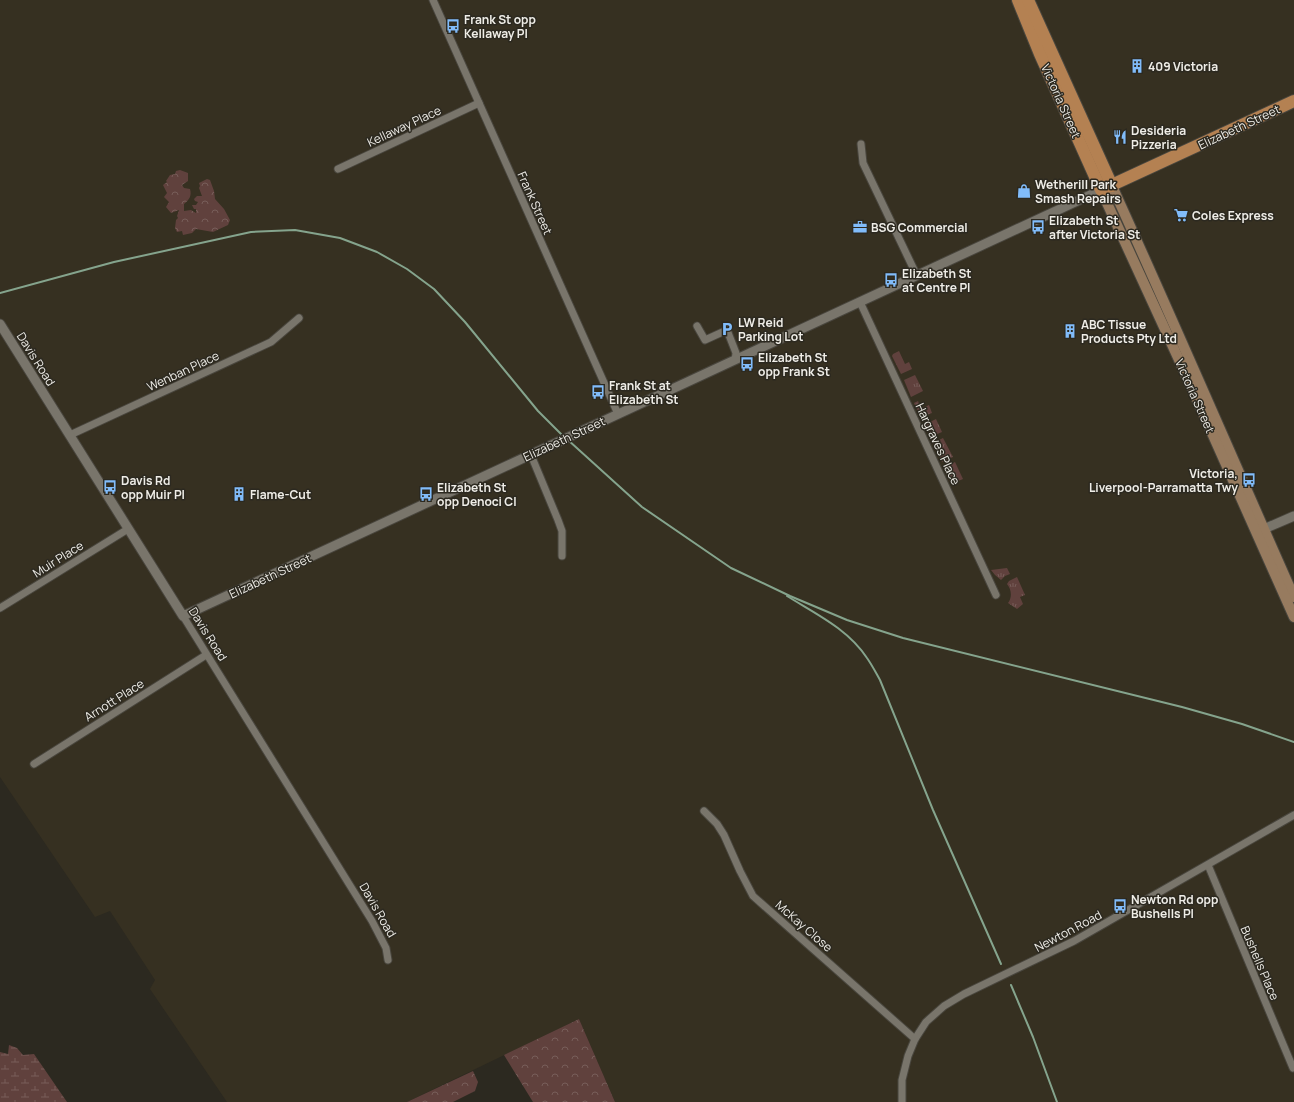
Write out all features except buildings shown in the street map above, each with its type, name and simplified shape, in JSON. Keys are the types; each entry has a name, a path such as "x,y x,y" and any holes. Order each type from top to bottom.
{"main road":[{"name":"Victoria Street","path":"1018,0 1040,54 1172,318 1294,617"},
{"name":"Victoria Street","path":"1028,0 1106,188"},
{"name":"Elizabeth Street","path":"1106,188 1294,101"},
{"name":"Victoria Street","path":"1260,531 1294,597"}],"street":[{"name":"Frank Street","path":"433,0 618,414"},
{"name":"Kellaway Place","path":"338,169 479,103"},
{"path":"861,144 863,163 917,276"},
{"name":"Elizabeth Street","path":"182,616 1106,188"},
{"name":"Hargraves Place","path":"860,302 996,595"},
{"name":"Wenban Place","path":"70,435 271,342 299,318"},
{"name":"Davis Road","path":"0,324 372,921 386,948 388,960"},
{"path":"697,326 705,340 727,330 736,353 735,360"},
{"path":"531,455 562,531 562,556"},
{"path":"1260,531 1294,516"},
{"name":"Muir Place","path":"0,608 128,529"},
{"name":"Arnott Place","path":"34,764 206,655"},
{"name":"McKay Close","path":"704,811 717,824 724,835 740,872 753,896 915,1039"},
{"name":"Newton Road","path":"902,1102 902,1080 908,1056 915,1039 926,1022 944,1006 957,998 1074,942 1294,815"},
{"name":"Bushells Place","path":"1208,865 1293,1068"}],"shaded area":[{"path":"0,0 1294,0 1294,1102 615,1102 579,1019 407,1102 227,1102 150,989 155,980 110,911 95,917 0,777"}],"green space":[{"path":"180,170 188,173 188,181 182,185 184,188 190,189 191,191 190,198 184,204 184,211 191,210 196,213 196,209 194,209 192,205 196,205 198,202 194,199 197,196 202,196 199,183 207,179 210,180 215,199 224,209 230,220 228,225 213,232 196,229 192,233 183,235 182,231 177,232 175,228 179,210 171,213 166,207 169,202 164,197 167,193 163,185 167,182 166,181 170,175 175,174 176,171"},
{"path":"899,351 905,364 909,362 912,369 901,374 892,356"},
{"path":"915,375 923,391 911,397 904,380"},
{"path":"918,401 921,409 929,405 932,413 921,417 914,403"},
{"path":"936,419 942,432 930,437 925,426"},
{"path":"943,438 953,457 942,462 933,443"},
{"path":"955,462 963,479 951,484 944,468"},
{"path":"1007,568 1010,574 1001,580 991,570"},
{"path":"1017,577 1025,595 1020,597 1023,604 1017,609 1008,603 1011,594 1007,584 1009,581"},
{"path":"579,1019 615,1102 533,1102 504,1055"},
{"path":"9,1045 17,1048 23,1055 34,1054 67,1102 0,1102 0,1052 8,1054"},
{"path":"473,1071 478,1082 475,1091 453,1102 407,1102"}],"waterway":[{"path":"0,293 114,262 251,232 295,230 340,238 377,252 407,269 434,289 465,322 538,411 563,436"},
{"path":"568,440 642,507 731,568 790,596 847,620 903,638 1182,707 1242,724 1294,742"},
{"path":"787,596 841,630 859,648 872,666 880,680 933,810 1001,964"},
{"path":"1011,985 1033,1037 1057,1102"}],"place":[{"name":"Frank St opp Kellaway Pl","path":"453,26"},
{"name":"409 Victoria","path":"1137,66"},
{"name":"Desideria Pizzeria","path":"1120,137"},
{"name":"Wetherill Park Smash Repairs","path":"1024,191"},
{"name":"Coles Express","path":"1181,215"},
{"name":"BSG Commercial","path":"860,227"},
{"name":"Elizabeth St after Victoria St","path":"1038,227"},
{"name":"Elizabeth St at Centre Pl","path":"891,280"},
{"name":"LW Reid Parking Lot","path":"727,329"},
{"name":"ABC Tissue Products Pty Ltd","path":"1070,331"},
{"name":"Elizabeth St opp Frank St","path":"747,364"},
{"name":"Frank St at Elizabeth St","path":"598,392"},
{"name":"Victoria, Liverpool-Parramatta Twy","path":"1249,480"},
{"name":"Davis Rd opp Muir Pl","path":"110,487"},
{"name":"Flame-Cut","path":"239,494"},
{"name":"Elizabeth St opp Denoci Cl","path":"426,494"},
{"name":"Newton Rd opp Bushells Pl","path":"1120,906"}]}
